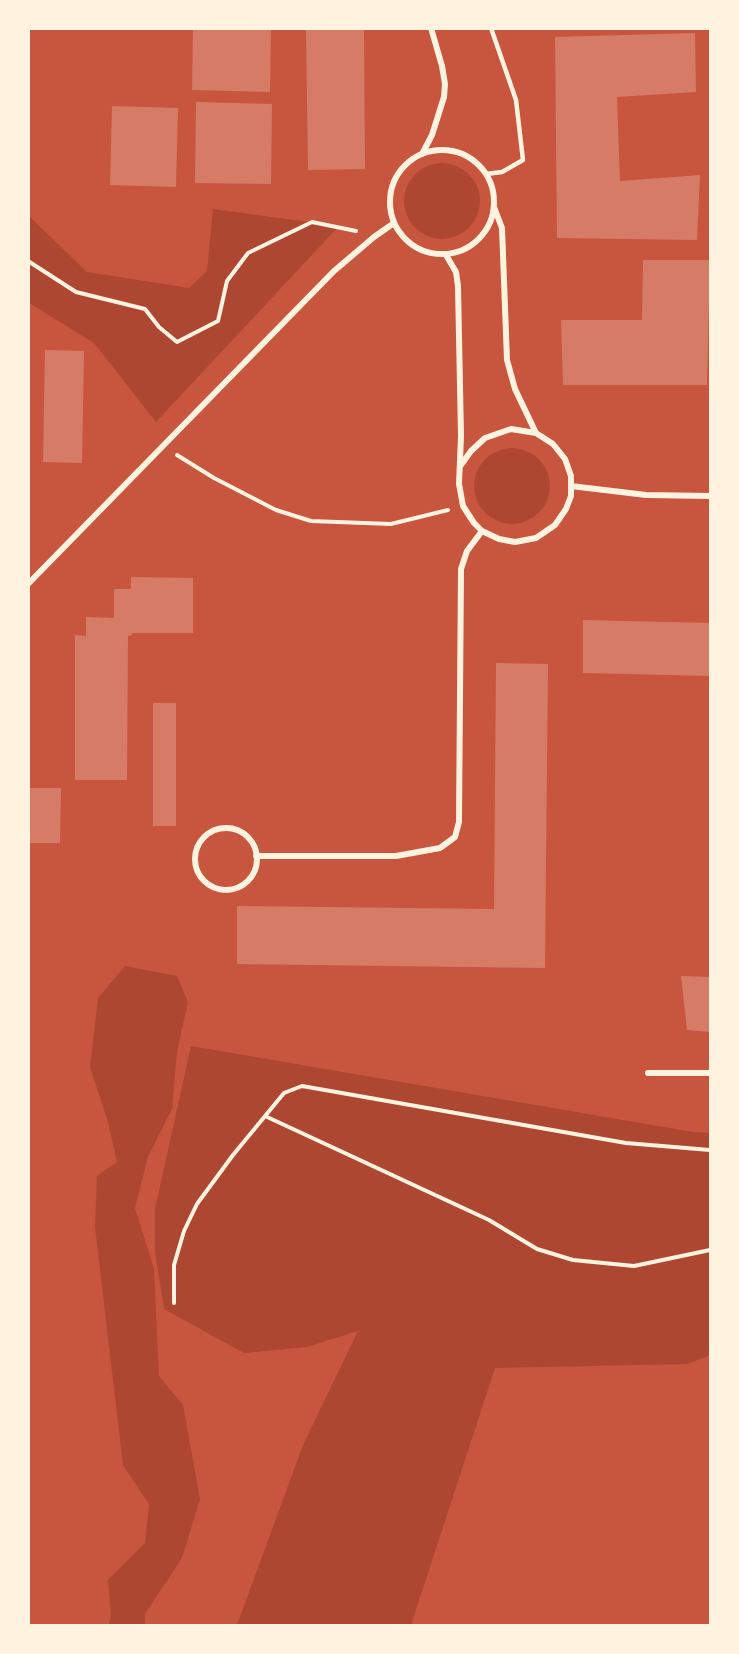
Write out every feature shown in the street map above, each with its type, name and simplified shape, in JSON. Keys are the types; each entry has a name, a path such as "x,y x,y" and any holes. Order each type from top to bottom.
{"street":[{"path":"422,154 434,127 444,90 442,66 431,28"},
{"path":"494,207 490,221 471,245 446,255 427,252 413,246 402,236 394,223 390,207 391,190 397,175 408,162 422,154 436,150 450,150 464,155 486,174 502,228 507,360 515,389 536,433"},
{"path":"28,584 334,272 374,237 394,223"},
{"path":"446,255 456,272 458,286 459,484 463,506 482,531 499,539 515,542 536,538 555,525 566,509 571,496 571,476 565,459 553,444 536,433 511,429 485,438 460,465"},
{"path":"571,486 636,494 711,496"},
{"path":"256,856 396,856 440,848 455,837 459,822 461,569 467,551 482,531"},
{"path":"221,828 231,829 248,838 254,846 256,856 255,867 244,884 225,890 214,888 205,882 195,865 198,845 204,837 221,828"},
{"path":"648,1073 711,1074"}],"lane":[{"path":"486,174 502,172 523,160 516,100 491,28"}],"path":[{"path":"28,261 76,292 145,309 159,327 177,342 218,321 226,281 248,253 312,222 339,226 374,237"},
{"path":"163,446 214,478 276,510 311,521 391,524 463,506"},
{"path":"174,1303 174,1266 184,1231 197,1204 284,1093 302,1086 626,1143 711,1150"},
{"path":"265,1116 489,1220 537,1249 573,1260 634,1266 711,1250"}],"shaded area":[{"path":"435,163 449,163 463,169 474,180 480,194 477,216 469,228 449,239 435,239 421,233 410,222 404,208 404,194 410,180 421,169"},
{"path":"213,209 339,226 156,422 94,343 29,303 28,215 87,272 189,288 207,271"},
{"path":"505,448 519,448 533,454 544,465 550,479 547,501 539,513 519,524 505,524 491,518 480,507 474,493 474,479 480,465 491,454"},
{"path":"125,966 177,976 188,1002 177,1052 172,1109 148,1157 135,1208 154,1269 159,1376 183,1405 200,1499 182,1558 145,1614 145,1626 109,1625 111,1613 108,1580 145,1543 149,1504 123,1465 95,1227 97,1176 117,1162 108,1122 90,1067 98,998"},
{"path":"191,1046 693,1132 710,1133 710,1355 688,1364 495,1368 411,1625 237,1625 303,1445 358,1331 307,1347 244,1353 164,1309 155,1252 155,1209"}],"building":[{"path":"193,28 271,28 270,92 192,90"},
{"path":"306,28 364,28 365,169 308,170"},
{"path":"695,33 696,92 617,97 620,181 700,175 697,240 557,238 555,37"},
{"path":"196,102 272,104 271,184 195,183"},
{"path":"112,106 178,108 176,187 110,185"},
{"path":"643,260 710,260 707,385 563,385 561,320 642,320"},
{"path":"45,350 84,351 82,463 43,462"},
{"path":"131,577 193,578 193,633 132,633 128,636 127,780 75,780 75,635 86,636 86,617 114,618 114,589 131,589"},
{"path":"583,620 710,623 710,676 583,673"},
{"path":"496,663 548,664 545,968 237,964 237,906 494,909"},
{"path":"153,703 176,703 176,826 153,826"},
{"path":"28,788 61,788 60,843 28,843"},
{"path":"681,976 710,977 710,1032 687,1030"}]}
